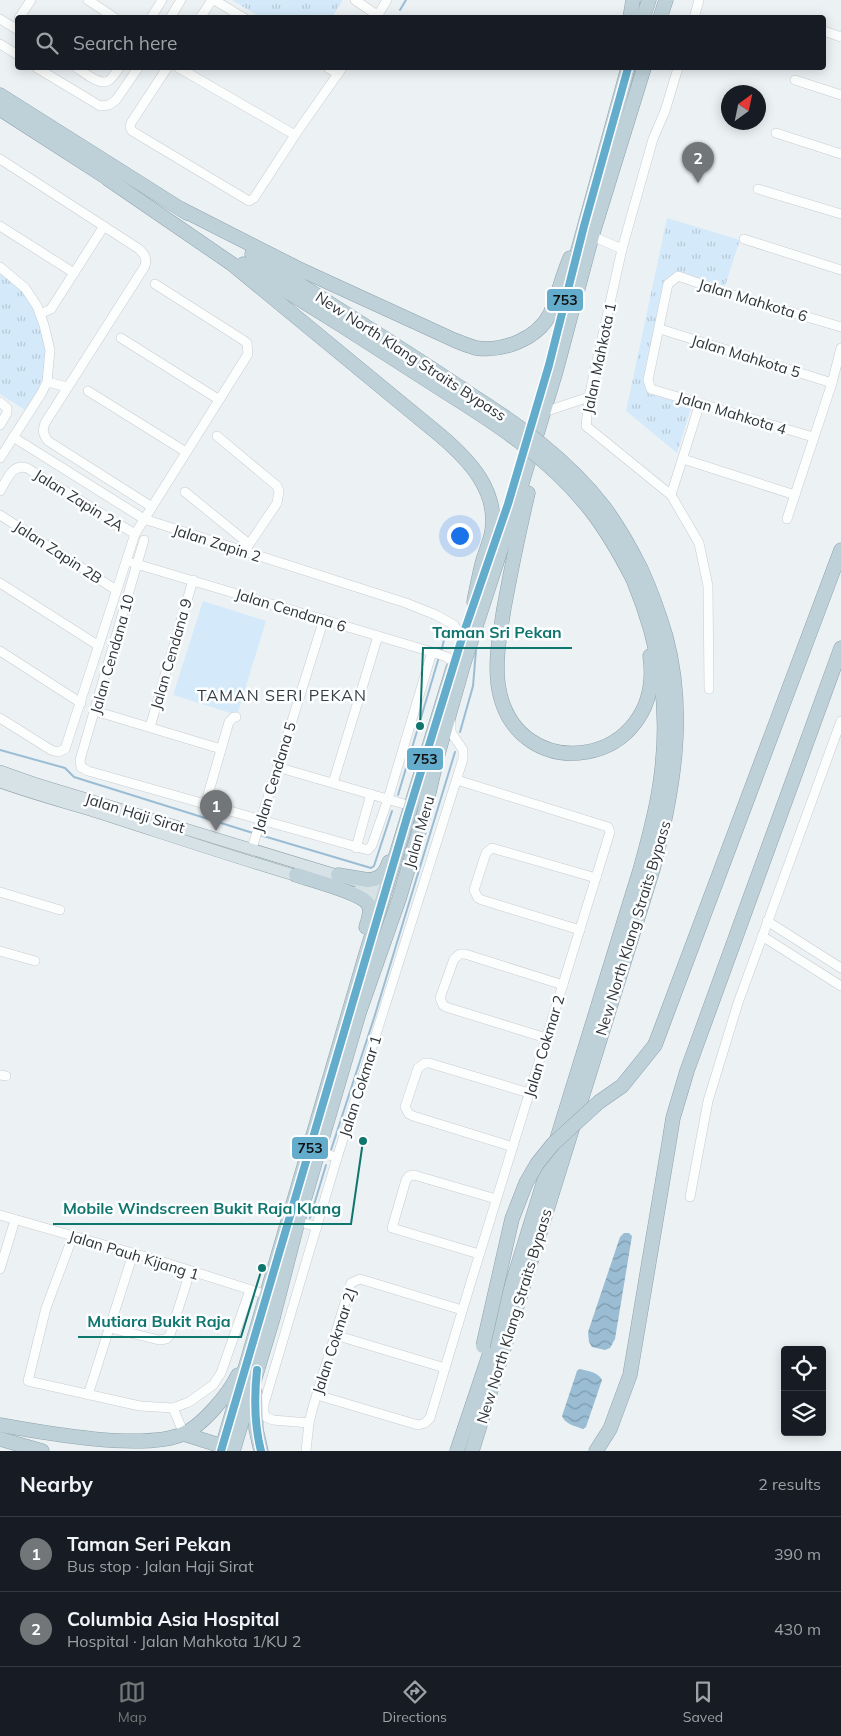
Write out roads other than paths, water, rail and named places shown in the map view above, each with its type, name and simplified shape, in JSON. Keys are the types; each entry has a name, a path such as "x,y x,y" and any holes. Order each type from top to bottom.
{"highway":[{"path":"630,15 633,0"},
{"path":"644,15 649,0"},
{"path":"661,15 666,0"},
{"path":"620,90 622,70"},
{"name":"Jalan Meru","path":"230,1450 253,1343 346,1021 386,895 409,810 515,506 556,371 620,90 627,70"},
{"name":"Jalan Meru","path":"230,1450 257,1370 298,1221 359,1014 404,881 432,786 462,638 508,504 588,231 643,70"},
{"name":"New North Klang Straits Bypass","path":"0,95 180,209 346,321"},
{"name":"New North Klang Straits Bypass","path":"0,109 108,179 510,420 557,456 604,507 624,537 637,574 662,677 664,748 660,785 652,828 500,1320 457,1451"},
{"path":"108,179 232,264 441,436 473,466 483,481 489,498 492,530 474,602"},
{"path":"180,209 297,268 454,340 476,348 502,348 524,340 537,330 549,316 568,262 588,231"},
{"path":"556,371 550,410 518,533 509,577 497,658 498,684 506,711 514,724 534,742 555,752 569,754 597,751 609,746 621,737 640,717 649,693 651,660 638,605 637,574"},
{"path":"472,1403 471,1386 483,1346 512,1219 526,1183 553,1144 599,1102 622,1086 655,1045 841,550"},
{"name":"New North Klang Straits Bypass","path":"472,1451 653,869 672,785 676,749 677,712 674,676 656,603 637,574"},
{"path":"596,1451 610,1429 630,1376 673,1118 686,1071 841,648"},
{"path":"359,1014 377,943 390,902 386,895 395,888 439,748"},
{"path":"338,875 368,880 379,878 385,873 409,810"},
{"path":"296,875 359,897 369,905 370,914 358,958 346,1021"},
{"path":"0,1425 89,1438 138,1442 184,1434 218,1405 234,1384 253,1343"},
{"path":"257,1370 255,1412 256,1428 262,1451"},
{"path":"184,1434 230,1450"},
{"path":"0,1439 42,1451"},
{"path":"0,1446 12,1451"}],"main road":[{"name":"Jalan Haji Sirat","path":"0,771 34,783 253,844 386,895"},
{"name":"Jalan Haji Sirat","path":"0,782 184,842 296,875 386,895"}],"street":[{"path":"22,15 31,0"},
{"path":"88,0 111,15"},
{"path":"153,15 162,0"},
{"path":"172,15 181,0"},
{"path":"202,15 213,0 239,15"},
{"path":"355,0 375,15"},
{"path":"377,15 387,0"},
{"path":"695,15 699,0"},
{"path":"0,19 15,23"},
{"path":"826,32 841,37"},
{"path":"0,44 15,53"},
{"path":"40,70 100,106 109,105 116,100 137,70"},
{"path":"80,70 96,79 106,82 117,70"},
{"path":"166,70 131,122 131,129 134,133 249,201 254,198 340,71"},
{"path":"182,70 295,135"},
{"name":"Jalan Mahkota 1","path":"671,495 586,426 589,397 622,249 652,139 665,111 677,70"},
{"path":"795,80 841,95"},
{"path":"776,133 841,154"},
{"path":"0,159 139,249 145,255 146,266 45,423 43,430 44,436 48,441 152,507"},
{"path":"758,189 841,214"},
{"path":"0,226 74,273"},
{"path":"40,314 51,309 104,226"},
{"path":"588,231 622,249"},
{"path":"744,239 841,270"},
{"path":"0,268 25,288 40,314 50,350 47,382 0,458"},
{"name":"Jalan Mahkota 6","path":"660,329 668,284 678,276 727,293 841,327"},
{"path":"0,718 51,750 58,752 65,749 134,534 248,354 247,343 155,284"},
{"name":"Jalan Mahkota 5","path":"660,329 832,383"},
{"name":"Jalan Mahkota 4","path":"660,329 648,380 651,389 813,437"},
{"path":"121,338 218,399"},
{"path":"787,519 832,383 841,348"},
{"path":"47,382 68,387"},
{"path":"88,390 186,452"},
{"path":"550,410 589,397"},
{"path":"0,402 7,408 7,413 0,425"},
{"path":"700,403 671,495 699,543 708,586 709,689"},
{"path":"185,492 246,548 277,503 279,491 277,486 217,436"},
{"name":"Jalan Zapin 2","path":"13,437 144,520 246,548 372,591 436,615 454,625 462,638"},
{"path":"683,459 794,495"},
{"name":"Jalan Zapin 2A","path":"0,491 14,469 18,466 23,466 134,534"},
{"name":"Jalan Zapin 2B","path":"0,515 116,590"},
{"name":"Jalan Cendana 10","path":"144,540 80,760 81,767 88,771 205,805"},
{"name":"Jalan Cendana 6","path":"126,561 437,653 458,665"},
{"name":"Jalan Cendana 9","path":"150,728 193,580"},
{"path":"0,583 99,646"},
{"name":"Jalan Cendana 5","path":"253,844 324,620"},
{"path":"333,783 378,636"},
{"path":"0,651 81,703"},
{"path":"236,717 229,722 205,805 259,824 368,850 372,845 437,653"},
{"name":"Jalan Cokmar 1","path":"309,1423 273,1420 265,1416 263,1410 337,1158 463,759 463,750 451,732 450,726 458,665"},
{"path":"95,711 221,750"},
{"path":"690,1197 708,1101 738,1003 841,721"},
{"path":"439,748 449,739 459,743"},
{"path":"278,766 388,799 409,810"},
{"name":"Jalan Cokmar 2","path":"317,1394 418,1425 430,1418 610,832 608,827 457,780"},
{"path":"356,848 371,794"},
{"path":"580,930 482,900 478,898 474,890 486,853 492,848 596,878"},
{"path":"0,892 60,910"},
{"path":"767,921 841,968"},
{"path":"762,936 841,986"},
{"path":"0,951 35,962"},
{"path":"546,1038 446,1007 440,998 454,959 460,954 563,985"},
{"path":"512,1147 413,1116 409,1114 405,1107 418,1068 425,1063 529,1093"},
{"path":"319,1151 337,1158"},
{"path":"479,1254 392,1228 406,1180 409,1176 414,1175 496,1199"},
{"name":"Jalan Pauh Kijang 1","path":"0,1215 267,1295"},
{"path":"0,1269 15,1220"},
{"path":"298,1221 318,1227"},
{"path":"74,1236 46,1308 28,1381 140,1406 173,1408 189,1402 213,1385 222,1373 250,1290"},
{"path":"88,1395 133,1254"},
{"path":"110,1328 160,1340 166,1339 170,1335 190,1272"},
{"name":"Jalan Cokmar 2J","path":"306,1451 309,1423 351,1283 360,1279 462,1310"},
{"path":"335,1335 445,1368"},
{"path":"173,1408 184,1434"}],"water":[{"path":"624,1233 629,1233 632,1236 615,1339 610,1348 605,1350 592,1347 589,1342 588,1332 620,1237"},
{"path":"580,1369 595,1374 602,1380 586,1427 583,1429 568,1423 562,1416 577,1371"}],"waterway":[{"path":"400,10 406,0"},
{"path":"441,652 444,640"},
{"path":"460,732 473,686 476,650"},
{"path":"398,795 439,657"},
{"path":"0,750 65,768 74,777 253,833"},
{"path":"331,1150 374,1018 455,752"},
{"path":"260,835 371,868 374,866 392,811"},
{"path":"310,1218 326,1165"}],"place":[{"name":"Columbia Asia Hospital","path":"698,183"},
{"name":"Taman Sri Pekan","path":"420,726"},
{"name":"Taman Seri Pekan","path":"216,831"},
{"name":"Mobile Windscreen Bukit Raja Klang","path":"363,1141"},
{"name":"Mutiara Bukit Raja","path":"262,1268"}],"district":[{"name":"TAMAN SERI PEKAN","path":"282,695"}]}
